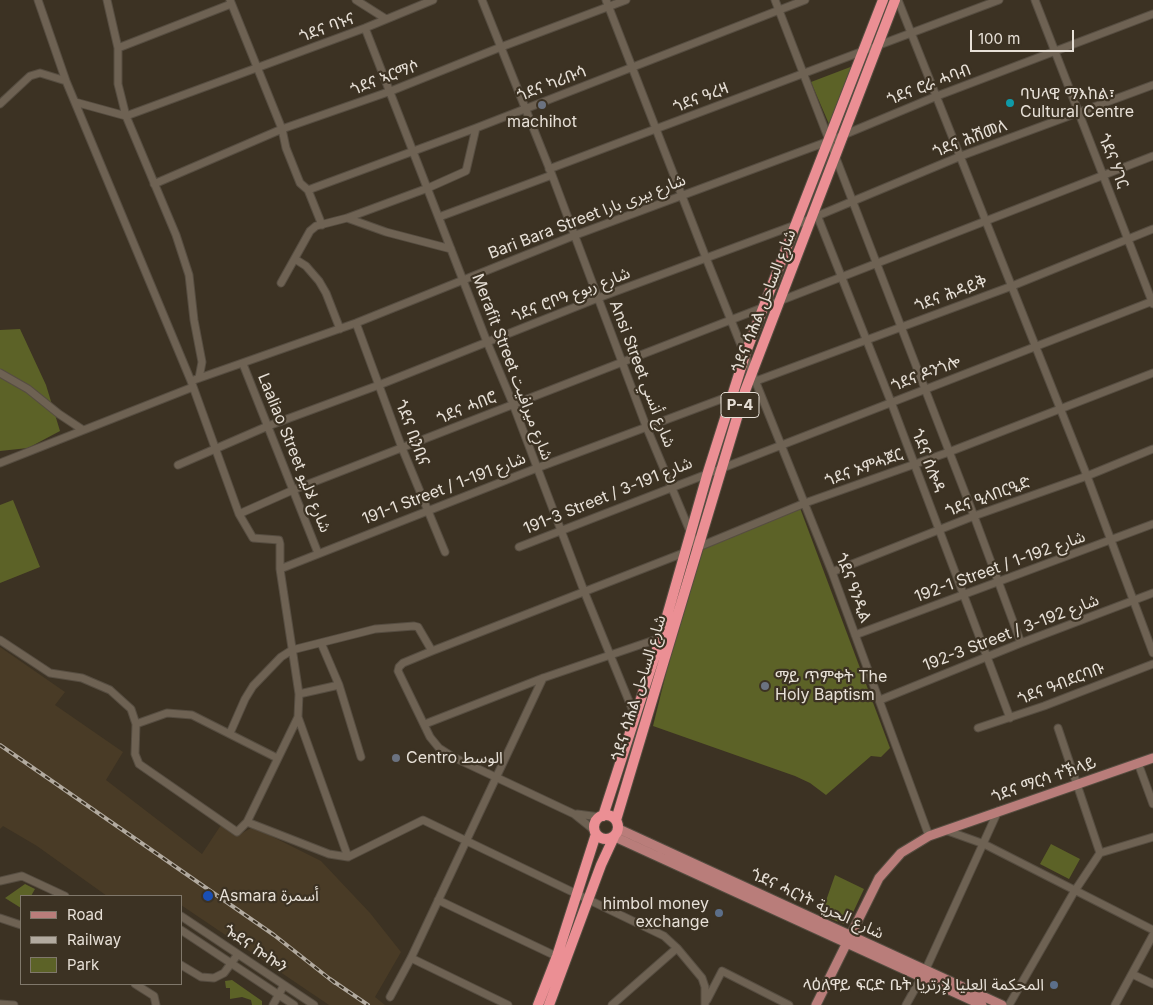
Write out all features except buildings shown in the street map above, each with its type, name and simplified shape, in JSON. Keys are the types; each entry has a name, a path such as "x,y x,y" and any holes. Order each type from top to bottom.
{"highway":[{"name":"P-4","path":"863,53 884,0"},
{"name":"ጎደና ሳሕል شارع الساحل","path":"601,816 635,716 666,637 697,548 752,371 777,303 815,216 835,156 896,0"},
{"name":"ጎደና ሳሕል شارع الساحل","path":"561,959 588,900 616,831 691,533 731,395 863,53"},
{"path":"549,1005 595,832 595,823 601,816 609,815 616,831 602,839 595,832"},
{"path":"538,1005 561,959"}],"main road":[{"name":"ጎደና ማርሳ ተኽላይ","path":"816,1005 847,939 879,878 887,866 901,854 929,836 1153,758"},
{"name":"ጎደና ሓርነት شارع الحرية","path":"616,831 923,975 982,1005"},
{"name":"ጎደና ሓርነት شارع الحرية","path":"923,975 1002,1005"}],"street":[{"path":"38,0 66,81 192,384 239,514 254,538 279,540 282,549 280,569 299,694 298,717 348,856"},
{"path":"107,0 118,48 118,84 126,116 176,235 189,275 194,320 202,362 199,378"},
{"path":"356,0 386,19"},
{"name":"ጎደና ባኑና","path":"126,116 365,28 433,0"},
{"name":"Ansi Street شارع أنسي","path":"482,0 550,172 646,426 697,548"},
{"name":"ጎደና ኣርማሶ","path":"154,184 282,130 391,91 608,3 626,0"},
{"path":"775,0 1021,643"},
{"name":"ጎደና ካሪቡሳ","path":"308,190 476,128 805,0"},
{"path":"896,0 937,96 1087,476 1132,601 1153,653"},
{"name":"ጎደና ዓረዛ","path":"439,217 657,130 877,48 999,0"},
{"name":"ጎደና ሃገር","path":"1035,0 1153,302"},
{"path":"118,48 230,2 282,130 286,148 300,183 308,190 322,225"},
{"name":"ጎደና ዓንዲል","path":"608,3 730,320 746,352 756,382 832,572 929,836"},
{"name":"ጎደና ሮራ ሓባብ","path":"829,141 844,133 937,96 1055,53 1153,14"},
{"name":"Merafit Street شارع ميرافيت","path":"365,28 464,280 486,342 513,404 560,530 635,716"},
{"path":"0,104 30,76 40,73 66,81"},
{"name":"ጎደና ሕሽመለ","path":"798,224 961,156 1153,86"},
{"path":"75,102 126,116"},
{"path":"281,283 310,231 316,226 348,218 428,188 466,171 476,128"},
{"name":"Bari Bara Street شارع بيرى بارا","path":"0,463 192,384 199,378 244,364 356,323 573,236 829,141"},
{"name":"ጎደና ሓበሮ","path":"239,514 293,490 1153,156"},
{"name":"ጎደና ሰሎዳ","path":"815,216 842,278 891,402 1010,718"},
{"path":"348,218 386,232 451,249"},
{"name":"ጎደና ሮቦዓ شارع ربوع","path":"178,466 214,448 268,426 379,385 598,298 798,224"},
{"name":"ጎደና ሕዳይቅ","path":"756,382 865,339 1012,286 1153,229"},
{"path":"295,258 306,266 326,292 340,329"},
{"name":"ጎደና ዶንጎሎ","path":"708,472 1153,302"},
{"name":"ጎደና ቢንቢና","path":"356,323 402,448 445,552"},
{"name":"Laaliao Street شارع لاليو","path":"244,364 318,553"},
{"path":"0,373 28,389 59,414 83,430"},
{"name":"ጎደና ኦምሓጀር","path":"425,724 398,670 403,663 584,591 686,553 805,503 949,452 1153,373"},
{"name":"191-1 Street / شارع 191-1","path":"280,569 646,426 745,391"},
{"name":"ጎደና ዒላበርዒድ","path":"832,572 974,516 1087,476 1153,449"},
{"name":"191-3 Street / شارع 191-3","path":"519,547 708,472"},
{"name":"192-1 Street / شارع 192-1","path":"855,634 1153,524"},
{"name":"192-3 Street / شارع 192-3","path":"880,700 1021,643 1153,593"},
{"path":"230,733 253,686 281,657 292,650 375,629 414,626 418,627 432,651"},
{"path":"595,832 574,814 452,757 439,748 430,737 425,724 543,678 666,637"},
{"path":"0,640 50,673 82,678 110,690 131,709 136,724 136,759 144,768 237,832 247,822 276,758 298,717"},
{"path":"321,643 339,685 361,757"},
{"name":"ጎደና ዓብደርባቡ","path":"978,728 1010,718 1153,664"},
{"path":"390,997 411,958 543,678"},
{"path":"299,694 339,685"},
{"path":"136,724 167,713 192,715 276,758"},
{"path":"1058,728 1075,785 1100,853"},
{"path":"1138,764 1153,804"},
{"path":"906,1005 923,975 998,811"},
{"path":"574,814 601,816"},
{"path":"247,822 329,854 348,856 423,820 664,936 677,948 702,978 705,1004"},
{"path":"945,830 984,844 1074,892 1153,930"},
{"path":"1010,1005 1074,892 1100,853 1153,837"},
{"path":"0,881 22,876 63,895"},
{"path":"438,900 561,959"},
{"name":"ጐደና ኰኰን","path":"182,917 314,1005"},
{"path":"0,918 20,925"},
{"name":"ጐደና ኰኰን","path":"182,931 294,1005"},
{"path":"1115,1005 1153,935"},
{"path":"612,1005 677,948"},
{"path":"182,966 194,974 207,978 220,976 232,964 238,954"},
{"path":"411,958 508,1005"},
{"path":"705,1004 722,971 789,1005"},
{"path":"1132,974 1153,984"},
{"path":"137,985 154,996 156,1005"},
{"path":"273,1005 284,985"},
{"path":"0,1004 14,1005"}],"shaded area":[{"path":"0,647 65,692 55,705 123,752 106,780 202,854 221,825 237,836 251,828 257,829 321,861 370,913 401,952 375,997 385,1005 329,1005 182,906 182,895 106,895 37,846 3,826 0,829"}],"green space":[{"path":"853,66 829,124 811,82"},
{"path":"20,329 46,385 60,431 28,448 0,451 0,330"},
{"path":"13,500 40,567 0,583 0,505"},
{"name":"ማይ ጥምቀት The Holy Baptism","path":"800,508 890,748 881,757 871,756 826,795 810,783 795,776 653,726 697,548"},
{"path":"1051,844 1080,859 1069,879 1040,864"},
{"path":"835,875 864,889 849,921 844,924 821,915"},
{"path":"25,884 35,889 32,895 20,895 20,907 5,898"},
{"path":"232,980 262,1001 262,1005 252,1005 251,1000 242,997 230,999 230,988 226,988 225,981"}],"railway":[{"path":"0,745 274,935 335,983"},
{"path":"330,979 368,1005"}],"place":[{"name":"ባህላዊ ማእከል፣ Cultural Centre","path":"1010,103"},
{"name":"machihot","path":"542,105"},
{"name":"ማይ ጥምቀት The Holy Baptism","path":"765,686"},
{"name":"Centro الوسط","path":"396,758"},
{"name":"Asmara أسمرة","path":"208,896"},
{"name":"himbol money exchange","path":"719,913"},
{"name":"ላዕለዋይ ፍርድ ቤት المحكمة العليا لإرتريا","path":"1054,985"}]}
